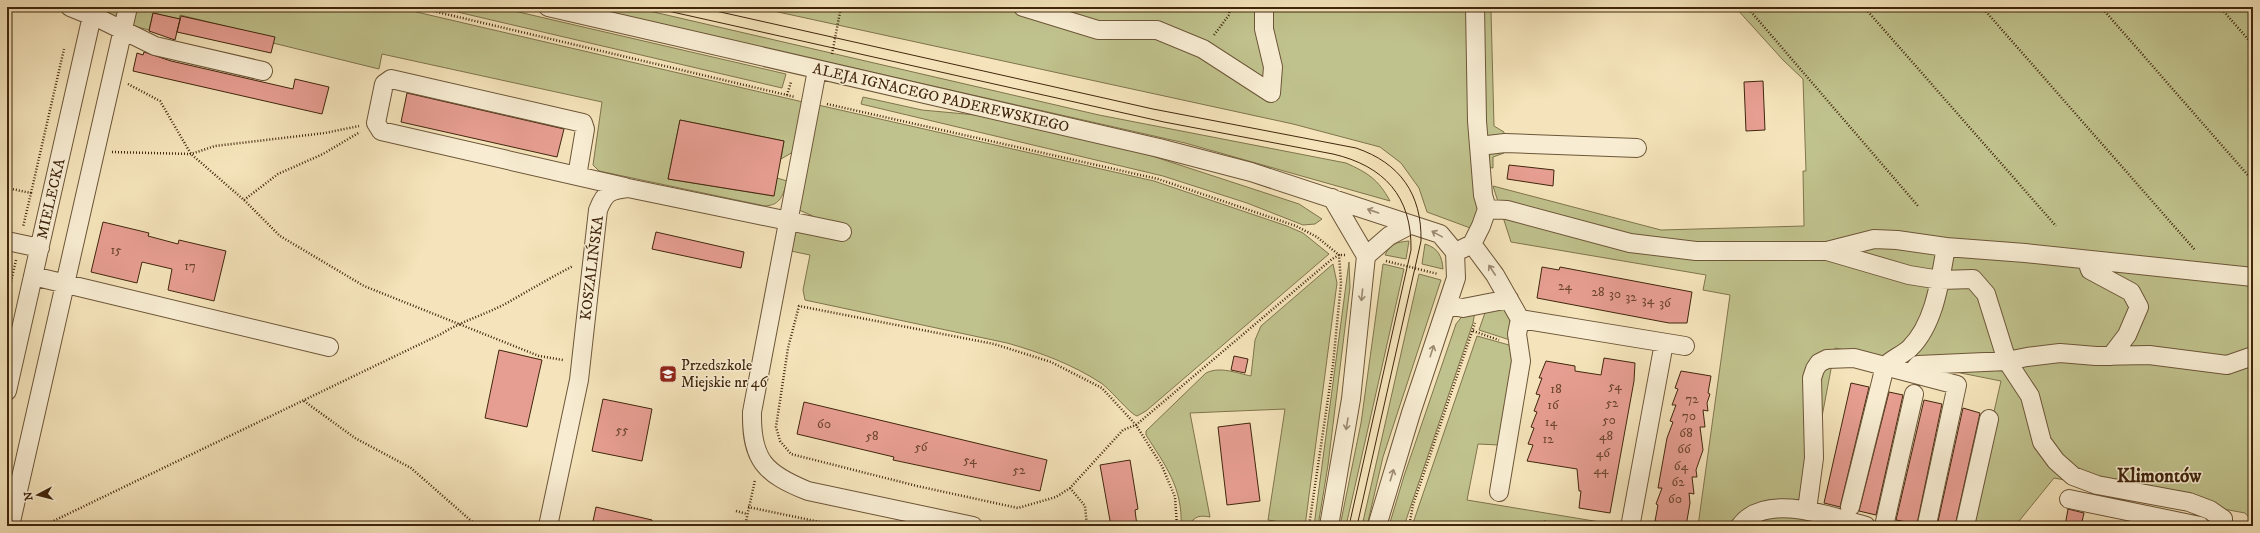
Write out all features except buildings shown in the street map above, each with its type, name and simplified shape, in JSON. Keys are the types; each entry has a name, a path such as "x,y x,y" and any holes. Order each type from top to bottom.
{"street":[{"path":"70,7 92,12 122,30 155,46 263,71"},
{"path":"10,526 128,7"},
{"name":"ALEJA IGNACEGO PADEREWSKIEGO","path":"548,7 1159,148 1251,172 1440,234 1455,252"},
{"path":"1022,7 1098,30 1158,30 1204,49 1271,93 1273,67 1264,30 1264,7"},
{"path":"1377,526 1411,413 1456,278 1455,252 1472,244 1487,209 1479,146 1475,7"},
{"name":"MIELECKA","path":"7,392 10,365 40,248 92,12"},
{"path":"817,70 787,220 752,412 754,446 764,466 784,482 808,491 973,526"},
{"path":"577,176 585,129 583,123 391,80 384,84 376,123 381,131 628,188"},
{"path":"1479,146 1505,143 1637,148"},
{"name":"KOSZALIŃSKA","path":"548,526 581,364 598,210 602,200 612,190 628,188 842,232"},
{"path":"1329,526 1351,399 1366,256 1332,198"},
{"path":"1487,209 1507,210 1630,243 1696,251 1827,251 1874,239 2253,277"},
{"path":"1366,256 1389,236 1410,225"},
{"path":"7,241 40,248"},
{"path":"1472,244 1483,256 1520,319 1517,334 1521,361 1499,492"},
{"path":"1850,507 1885,366 1895,357 1909,349 1922,332 1935,298 1946,247"},
{"path":"1827,251 1909,275 1940,280 1973,279 1986,294 2007,361 2030,396 2042,442 2056,461 2073,476 2097,484 2189,502 2210,510 2223,519 2222,526"},
{"path":"2087,261 2090,270 2131,292 2139,306 2127,335 2111,356"},
{"path":"33,276 329,347"},
{"path":"1447,305 1463,308 1509,299"},
{"path":"1520,319 1685,346"},
{"path":"1630,522 1664,343"},
{"path":"1912,372 1918,365 2007,361 2060,353 2111,356 2150,355 2227,365 2253,356"},
{"path":"1807,510 1814,458 1811,391 1815,369 1820,363 1827,359 1854,358 1957,385 1927,524"},
{"path":"1884,526 1914,394"},
{"path":"1965,526 1989,418"},
{"path":"2069,499 2200,526"},
{"path":"1740,526 1756,515 1782,507 1807,510 1866,526"}],"path":[{"path":"416,7 811,100 1158,179 1296,226 1316,237 1339,255 1366,256 1456,278"},
{"path":"1204,49 1229,15 1230,7"},
{"path":"1748,7 1918,206"},
{"path":"1864,7 2056,226"},
{"path":"1982,7 2196,250"},
{"path":"2101,7 2253,181"},
{"path":"2220,7 2253,45"},
{"path":"31,193 65,47"},
{"path":"112,76 160,101 191,154 244,200 280,236 364,286 539,356 581,364"},
{"path":"95,152 191,154 215,146 325,133 376,123"},
{"path":"244,200 278,174 323,154 376,123"},
{"path":"42,526 304,401 441,334 458,323 504,304 540,282 593,255"},
{"path":"1177,526 1175,497 1162,466 1136,425 1102,388 1051,362 994,344 799,306 788,348 776,427 780,441 791,454 917,486 1018,508 1056,497 1070,488 1123,430 1136,425 1339,255"},
{"path":"1309,526 1332,365 1341,283 1339,255"},
{"path":"1409,526 1413,505 1483,303"},
{"path":"304,401 355,438 410,468 477,526"},
{"path":"1070,488 1085,506 1087,526"},
{"path":"745,526 752,490"},
{"path":"748,508 839,526"},
{"path":"736,511 747,514"},
{"path":"1544,521 1547,526"}],"green space":[{"path":"107,7 120,7 117,20 110,15"},
{"path":"135,7 395,7 803,102 793,152 781,159 784,141 680,120 668,179 773,196 777,178 787,181 778,201 775,204 765,206 599,171 593,165 602,102 382,54 379,69 273,43 274,38 180,15 179,19 153,13 149,30 130,25"},
{"path":"436,7 497,7 786,74 782,88"},
{"path":"583,7 632,7 1099,115 1346,163 1360,170 1377,182 1386,193 1390,201 1185,143"},
{"path":"755,7 1485,7 1485,10 1491,11 1494,126 1504,132 1504,153 1493,157 1493,168 1475,165 1478,207 1473,229 1427,212 1419,188 1401,163 1380,147 1293,124"},
{"path":"1735,7 2253,7 2253,522 2245,513 2054,478 2015,526 1968,526 2001,381 1835,348 1803,517 1839,526 1698,526 1730,295 1703,290 1706,275 1511,242 1493,186 1661,230 1804,226 1803,171 1806,171 1803,79 1783,60"},
{"path":"863,97 922,110 976,115 1143,153 1299,204 1322,219 1315,224 1303,225 1247,203 1163,176 861,104"},
{"path":"818,105 1154,181 1287,226 1303,233 1329,254 1146,411 1137,416 1101,383 1090,376 1067,364 1031,350 1007,343 805,300 803,290 810,255 791,251 797,227 812,221 813,216 799,210"},
{"path":"1409,241 1406,259 1385,255 1389,248 1394,244"},
{"path":"1425,244 1436,250 1442,260 1443,269 1422,264"},
{"path":"1349,262 1350,287 1328,465 1318,526 1314,526"},
{"path":"1333,264 1337,283 1305,526 1268,520 1285,409 1190,413 1210,517 1198,517 1188,526 1181,526 1181,512 1176,488 1166,467 1146,435 1146,431 1206,373 1222,370 1251,376 1255,340 1261,326"},
{"path":"1383,264 1404,269 1346,526 1340,526 1361,423"},
{"path":"1419,274 1441,280 1383,457 1367,526 1362,526"},
{"path":"1502,306 1510,314 1510,340 1479,330 1487,307"},
{"path":"1475,311 1473,323 1404,526 1389,526 1404,476 1456,324 1464,314"},
{"path":"1477,336 1509,345 1513,361 1499,445 1478,444 1467,500 1624,526 1412,526"}],"tram line":[{"path":"650,7 1164,122 1333,154 1351,159 1367,166 1380,175 1392,186 1400,199 1406,214 1410,231 1411,250 1349,526"},
{"path":"698,7 1153,109 1356,148 1385,162 1405,182 1412,195 1420,224 1421,241 1357,526"}],"place":[{"name":"Przedszkole Miejskie nr 46","path":"668,374"}],"district":[{"name":"Klimontów","path":"2159,476"}]}
